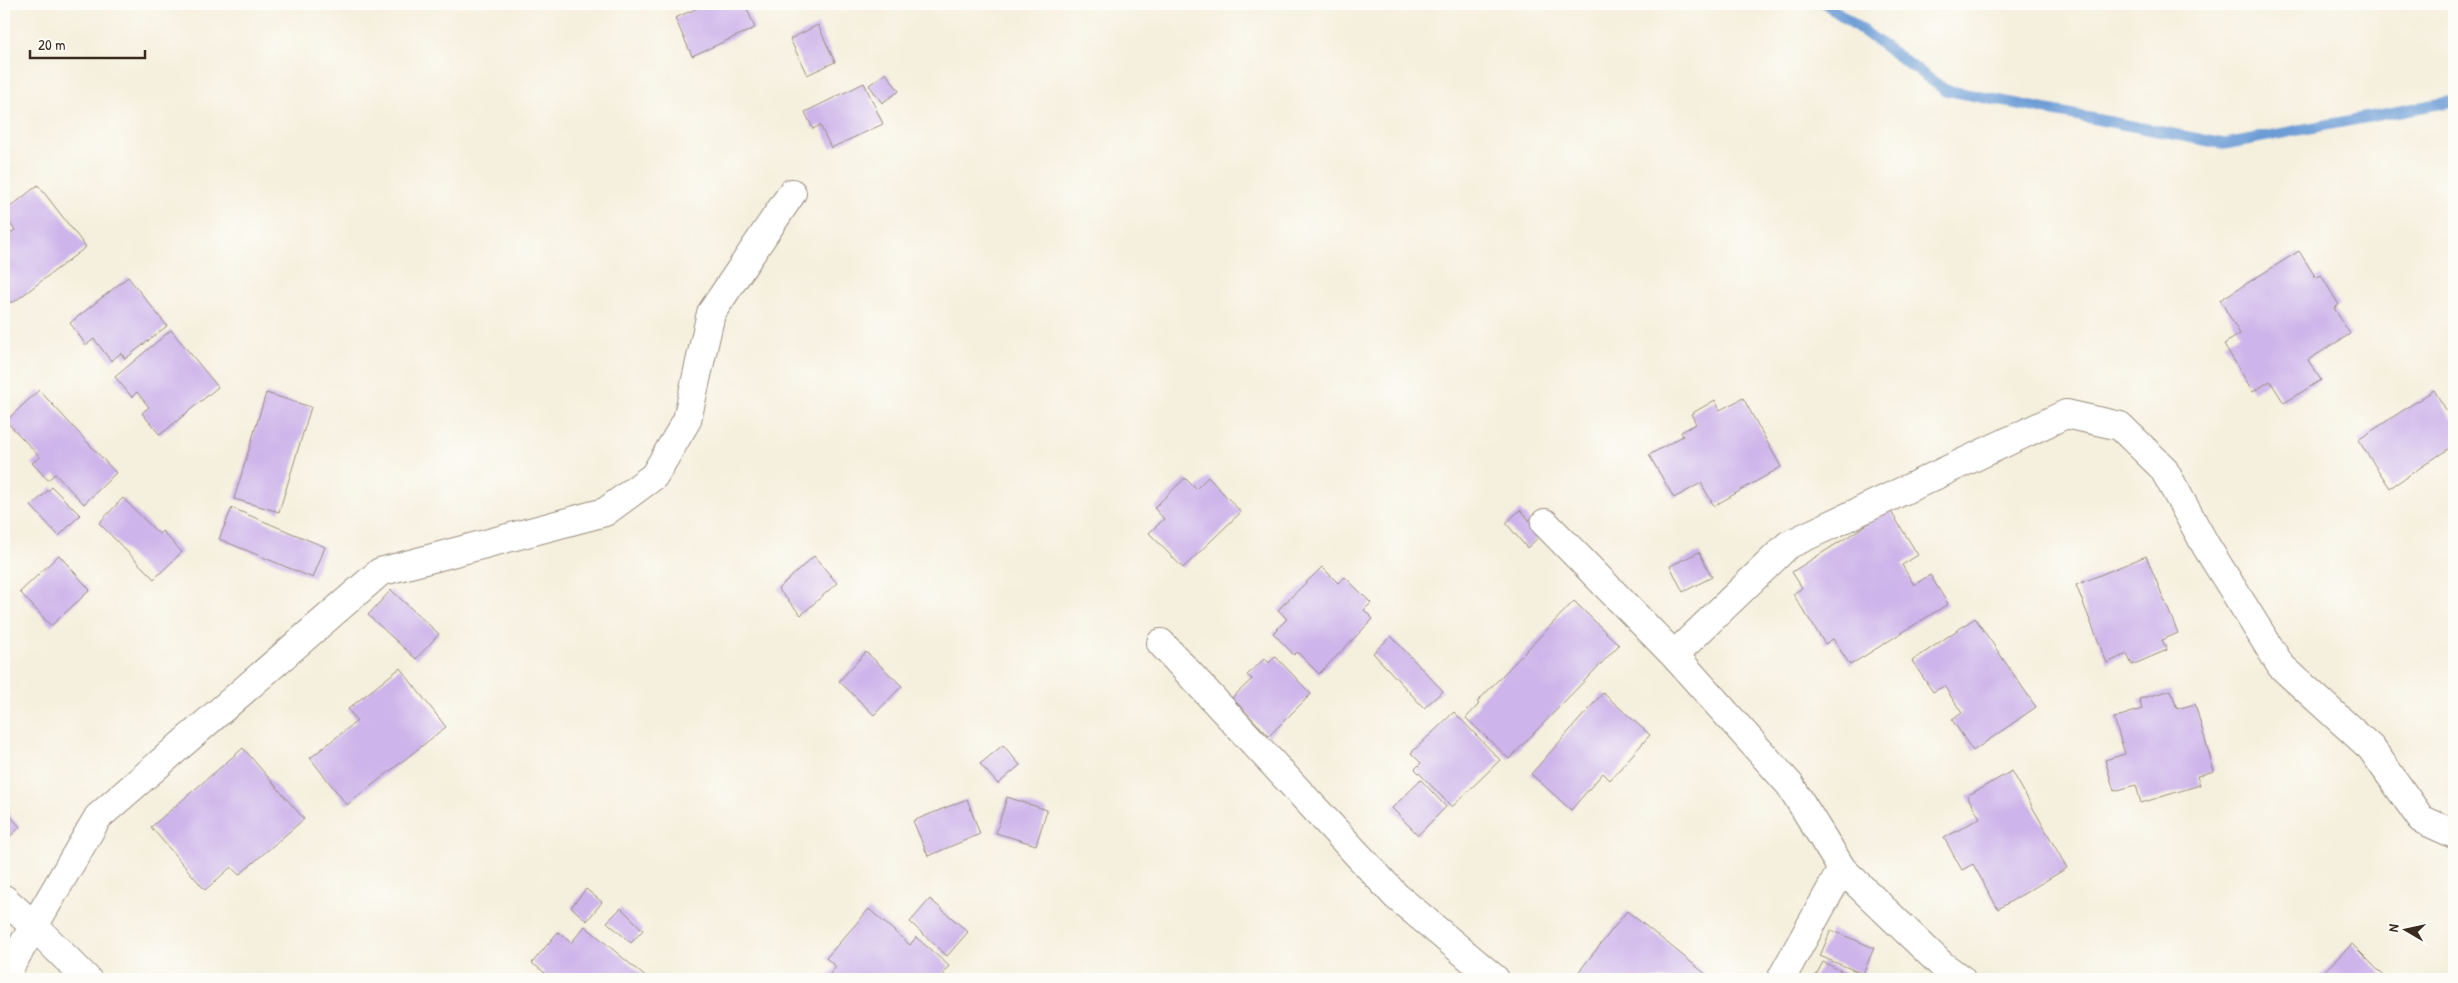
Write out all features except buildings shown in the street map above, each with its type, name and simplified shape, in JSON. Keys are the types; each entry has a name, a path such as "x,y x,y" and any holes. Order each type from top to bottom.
{"street":[{"path":"4,977 98,817 380,572 605,512 654,476 687,420 711,313 792,193"},
{"path":"1674,654 1788,545 2066,414 2120,426 2163,468 2206,546 2281,666 2370,748 2421,819 2454,834"},
{"path":"1545,523 1674,654 1790,785 1842,869 1942,965 1961,979"},
{"path":"1161,643 1396,896 1495,979"},
{"path":"1781,979 1842,869"},
{"path":"4,899 87,979"}],"waterway":[{"path":"1826,4 1945,90 2225,144 2454,101"}]}
